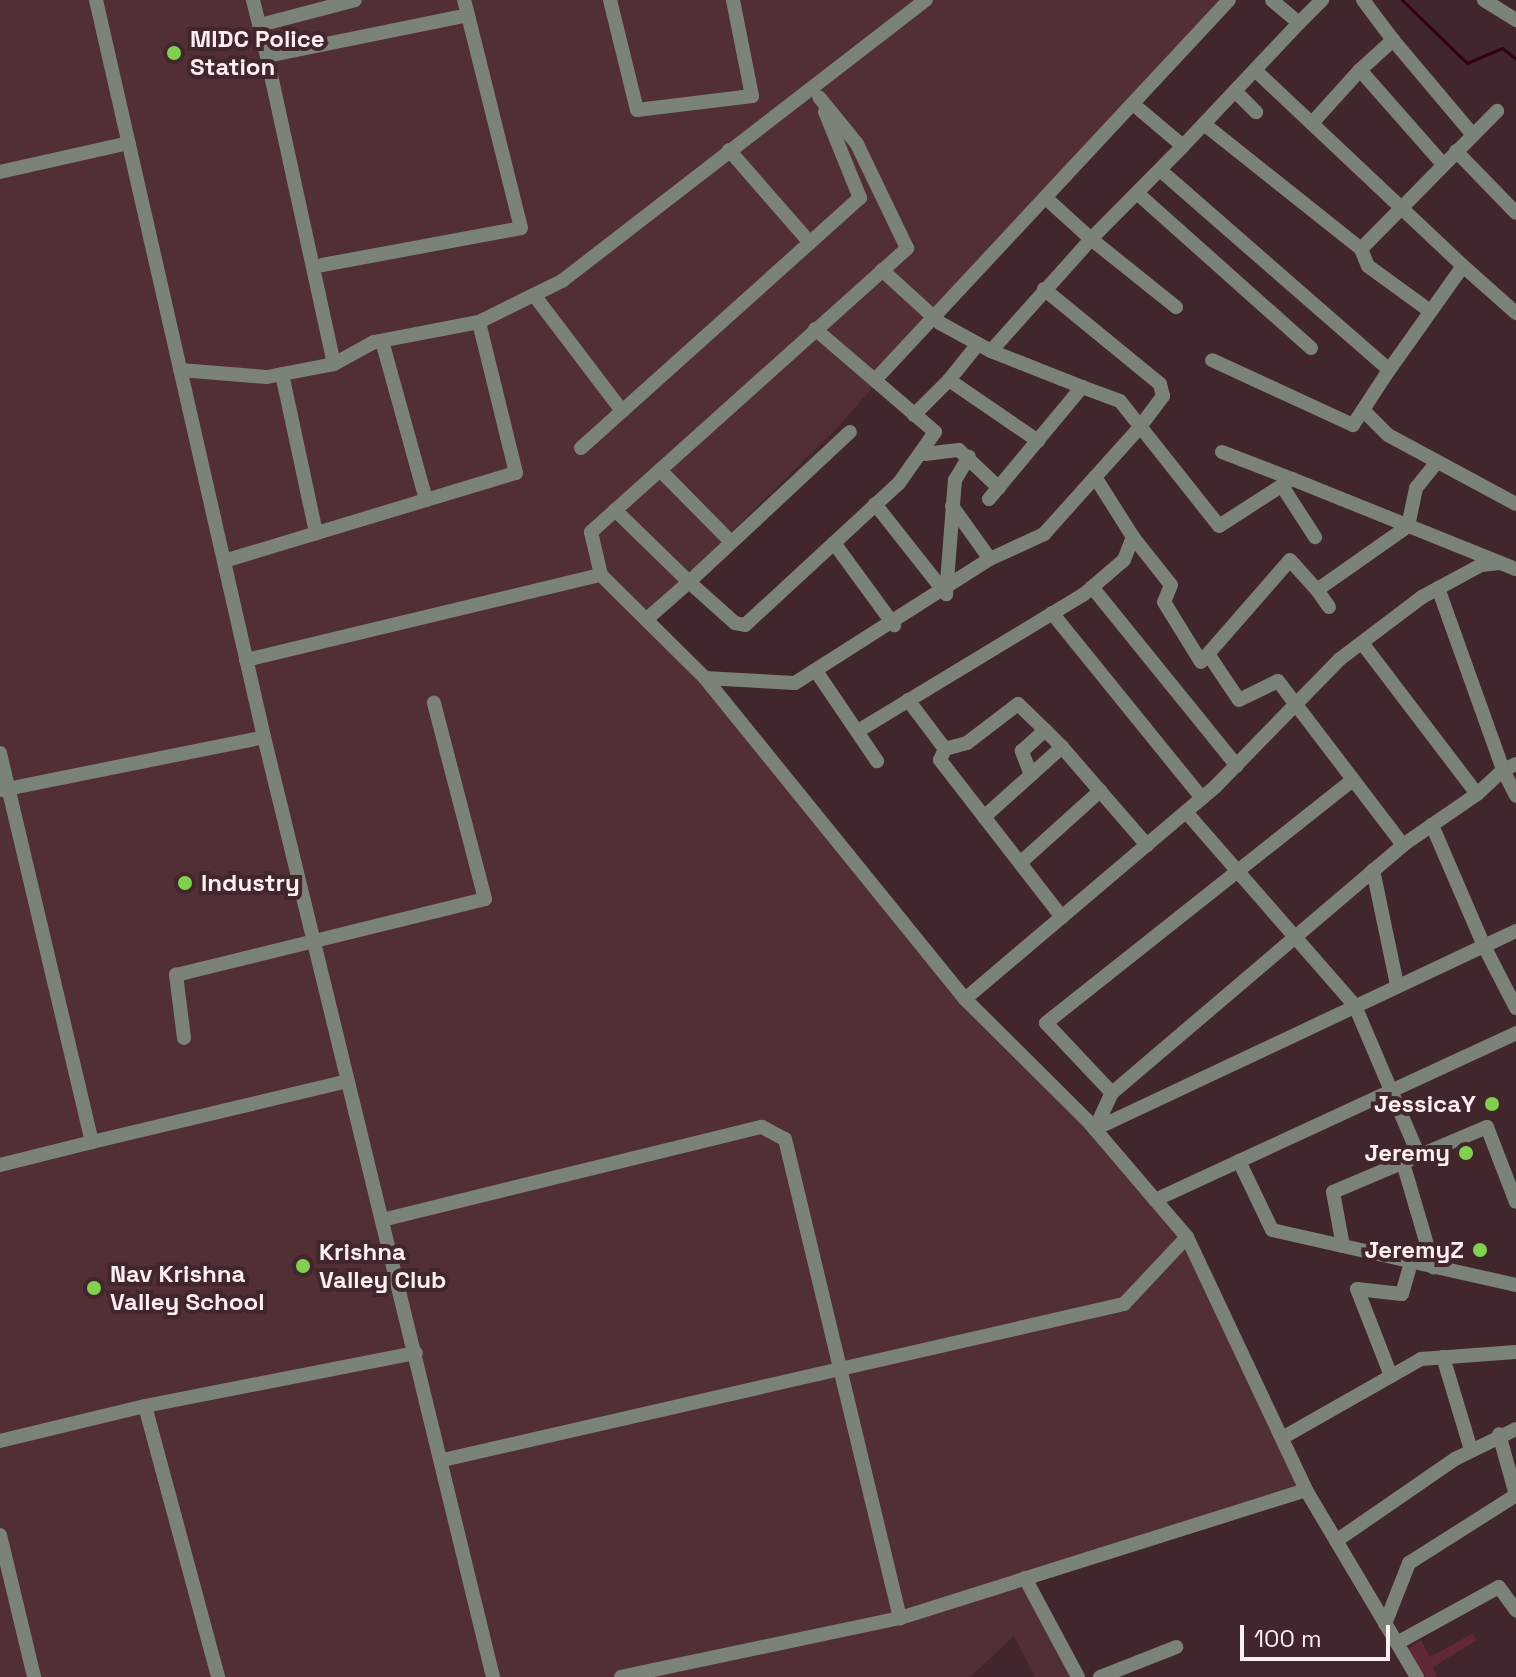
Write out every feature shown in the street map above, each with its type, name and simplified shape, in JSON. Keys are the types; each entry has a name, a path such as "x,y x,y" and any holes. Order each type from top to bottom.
{"street":[{"path":"96,0 264,737 443,1460 493,1677"},
{"path":"253,0 334,364"},
{"path":"260,25 355,0"},
{"path":"322,265 521,228 464,0"},
{"path":"610,0 637,110 752,96 733,0"},
{"path":"1176,307 1091,239 1044,196 1229,0"},
{"path":"1272,0 1299,23"},
{"path":"914,415 1044,289 1322,0"},
{"path":"1363,0 1473,135"},
{"path":"1484,0 1515,18"},
{"path":"180,370 282,374 334,364 382,341 479,322 534,295 729,150 816,90 924,1"},
{"path":"267,56 468,15"},
{"path":"1313,122 1360,70 1393,40"},
{"path":"1255,70 1403,203 1463,266 1516,313"},
{"path":"1360,70 1443,164"},
{"path":"581,448 860,198 816,90"},
{"path":"816,90 857,144 907,248 591,532 601,575 649,617 705,678 965,999 1095,1129 1187,1237 1306,1490 1417,1677"},
{"path":"1235,91 1256,112"},
{"path":"1133,104 1183,146"},
{"path":"1361,249 1497,111"},
{"path":"1204,124 1361,249 1368,266 1430,311"},
{"path":"0,172 129,143"},
{"path":"729,150 810,243"},
{"path":"1456,151 1516,213"},
{"path":"1160,170 1389,370"},
{"path":"1137,193 1311,348"},
{"path":"875,380 937,320 1048,200"},
{"path":"1212,360 1353,425 1463,266"},
{"path":"882,270 937,320 984,347 1120,401 1219,526 1287,483"},
{"path":"705,678 795,683 816,671 946,594 990,559 1044,534 1139,428 1163,396 1160,384 1044,289"},
{"path":"534,295 622,411"},
{"path":"224,561 516,473 479,322"},
{"path":"615,510 689,582 745,625 925,454 935,432 815,329"},
{"path":"382,341 426,500"},
{"path":"282,374 316,533"},
{"path":"949,380 1038,441"},
{"path":"925,454 959,450 969,457 994,494 1082,387"},
{"path":"1363,410 1388,435 1516,504"},
{"path":"649,617 850,432"},
{"path":"1222,452 1287,483 1516,569"},
{"path":"946,594 955,480 969,457"},
{"path":"1317,590 1408,526 1416,488 1437,462"},
{"path":"660,470 731,542"},
{"path":"1095,477 1133,537 1171,585 1164,602 1194,658 1208,654 1290,560 1329,607"},
{"path":"1287,483 1315,537"},
{"path":"875,504 946,594"},
{"path":"952,506 990,559"},
{"path":"858,731 1092,587 1124,560 1133,537"},
{"path":"834,543 894,625"},
{"path":"965,999 1202,798 1362,643 1438,588 1500,563"},
{"path":"246,660 601,575"},
{"path":"1092,587 1237,766"},
{"path":"1438,588 1510,767 1516,796"},
{"path":"1052,613 1202,798"},
{"path":"1362,643 1477,794"},
{"path":"1208,654 1239,700 1278,681 1403,845"},
{"path":"816,671 877,761"},
{"path":"908,700 945,749"},
{"path":"184,1038 176,975 485,899 434,703"},
{"path":"945,749 967,743 1018,704 1062,747 1147,845"},
{"path":"1031,775 1022,751 1045,730"},
{"path":"4,790 264,737"},
{"path":"984,817 1062,747"},
{"path":"945,749 940,760 1062,917"},
{"path":"0,753 4,790 92,1142"},
{"path":"1095,1129 1112,1093 1403,845 1510,767"},
{"path":"1112,1093 1046,1023 1353,780"},
{"path":"1020,863 1100,791"},
{"path":"1186,812 1355,1006 1388,1092 1419,1156"},
{"path":"1432,825 1484,946 1516,1008"},
{"path":"1373,870 1397,985"},
{"path":"1095,1129 1516,931"},
{"path":"1155,1200 1516,1033"},
{"path":"0,1165 348,1081"},
{"path":"382,1220 762,1127 785,1139 900,1618"},
{"path":"1343,1246 1333,1192 1487,1127 1516,1202"},
{"path":"1239,1161 1272,1230 1516,1285"},
{"path":"1403,1163 1434,1268"},
{"path":"443,1460 1124,1304 1187,1237"},
{"path":"1391,1376 1357,1289 1402,1294 1411,1262"},
{"path":"1282,1438 1421,1359 1516,1352"},
{"path":"0,1441 145,1406 416,1353"},
{"path":"1443,1357 1471,1450"},
{"path":"145,1406 218,1677"},
{"path":"1336,1541 1471,1450 1499,1434 1516,1429"},
{"path":"1385,1624 1409,1563 1516,1496 1499,1434"},
{"path":"621,1677 900,1618 1306,1490"},
{"path":"0,1535 34,1677"},
{"path":"1025,1578 1078,1677"},
{"path":"1397,1643 1499,1587 1516,1610"},
{"path":"1100,1677 1176,1647"}],"shaded area":[{"path":"0,0 1226,0 1043,193 838,427 644,618 1196,1253 1306,1490 1026,1578 1078,1677 1035,1677 1014,1636 970,1677 0,1677"},
{"path":"1472,1634 1477,1640 1433,1667 1437,1677 1426,1677 1408,1649 1421,1640 1430,1657"}],"waterway":[{"path":"1402,0 1467,63 1502,48 1516,59"}],"place":[{"name":"MIDC Police Station","path":"174,53"},
{"name":"Industry","path":"185,883"},
{"name":"JessicaY","path":"1492,1104"},
{"name":"Jeremy","path":"1466,1153"},
{"name":"JeremyZ","path":"1480,1250"},
{"name":"Krishna Valley Club","path":"303,1266"},
{"name":"Nav Krishna Valley School","path":"94,1288"}]}
